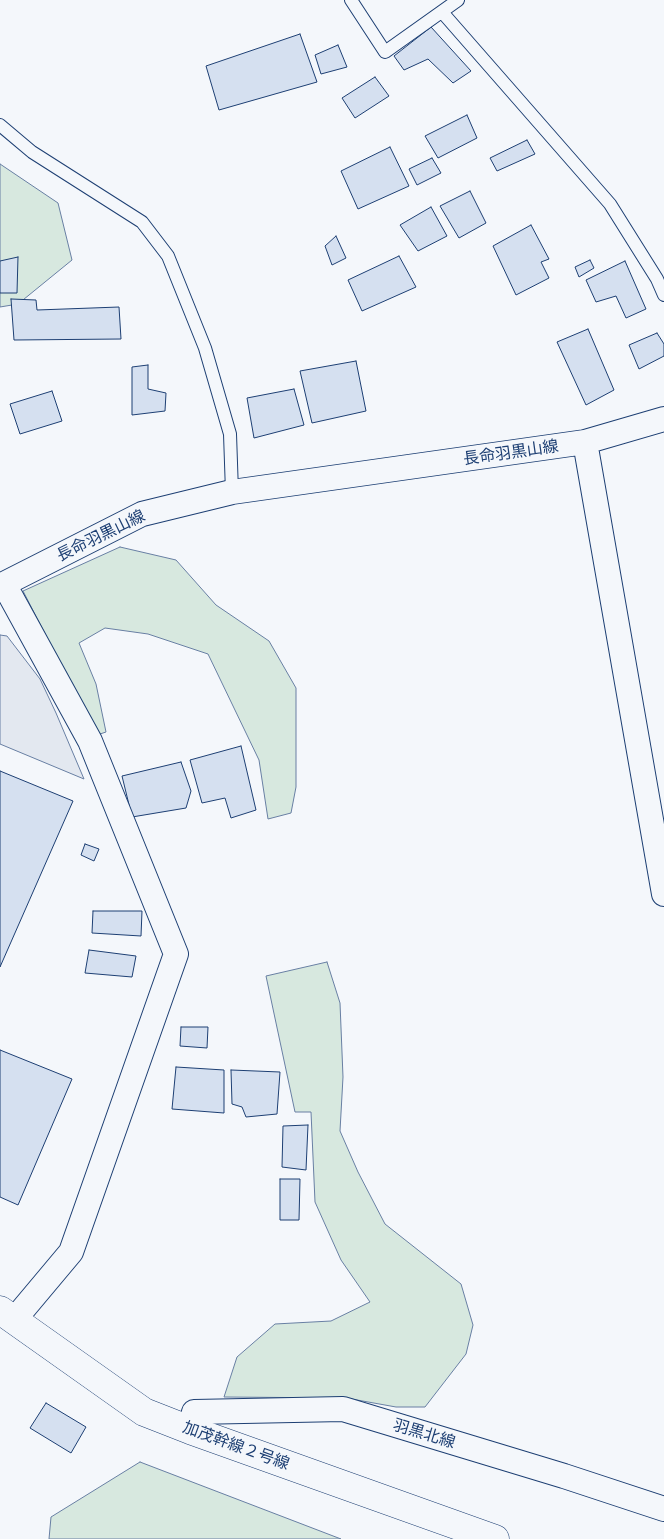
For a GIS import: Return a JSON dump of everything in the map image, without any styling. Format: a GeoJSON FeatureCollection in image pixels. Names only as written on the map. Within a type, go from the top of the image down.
{"type":"FeatureCollection","features":[{"type":"Feature","properties":{"kind":"street","name":"長命羽黒山線"},"geometry":{"type":"LineString","coordinates":[[2,585],[142,514],[232,492],[585,442],[664,419]]}},
{"type":"Feature","properties":{"kind":"street"},"geometry":{"type":"LineString","coordinates":[[585,442],[664,894]]}},
{"type":"Feature","properties":{"kind":"street"},"geometry":{"type":"LineString","coordinates":[[2,585],[90,742],[176,954],[71,1252],[7,1315]]}},
{"type":"Feature","properties":{"kind":"street","name":"加茂幹線２号線"},"geometry":{"type":"LineString","coordinates":[[7,1315],[144,1412],[495,1539]]}},
{"type":"Feature","properties":{"kind":"street","name":"羽黒北線"},"geometry":{"type":"LineString","coordinates":[[190,1430],[194,1412],[343,1409],[564,1476],[664,1509]]}},
{"type":"Feature","properties":{"kind":"lane"},"geometry":{"type":"LineString","coordinates":[[351,0],[385,52],[458,0]]}},
{"type":"Feature","properties":{"kind":"lane"},"geometry":{"type":"LineString","coordinates":[[442,12],[610,204],[664,295]]}},
{"type":"Feature","properties":{"kind":"lane"},"geometry":{"type":"LineString","coordinates":[[0,125],[32,152],[142,222],[168,256],[205,348],[230,434],[232,492]]}},
{"type":"Feature","properties":{"kind":"shaded area"},"geometry":{"type":"Polygon","coordinates":[[[0,164],[58,203],[72,260],[18,304],[0,307],[0,164]]]}},
{"type":"Feature","properties":{"kind":"shaded area"},"geometry":{"type":"Polygon","coordinates":[[[120,547],[176,560],[216,605],[269,641],[296,688],[296,787],[291,813],[268,819],[259,760],[208,654],[148,634],[105,628],[79,643],[96,684],[106,732],[97,735],[23,591],[120,547]]]}},
{"type":"Feature","properties":{"kind":"shaded area"},"geometry":{"type":"Polygon","coordinates":[[[0,635],[7,636],[40,679],[84,779],[0,744],[0,635]]]}},
{"type":"Feature","properties":{"kind":"shaded area"},"geometry":{"type":"Polygon","coordinates":[[[327,962],[340,1003],[343,1077],[340,1131],[358,1172],[385,1224],[461,1284],[473,1325],[466,1354],[425,1407],[396,1407],[346,1398],[224,1397],[237,1357],[275,1324],[331,1321],[370,1302],[341,1260],[315,1202],[311,1112],[295,1112],[266,976],[327,962]]]}},
{"type":"Feature","properties":{"kind":"shaded area"},"geometry":{"type":"Polygon","coordinates":[[[140,1462],[341,1539],[49,1539],[51,1517],[140,1462]]]}},
{"type":"Feature","properties":{"kind":"building"},"geometry":{"type":"Polygon","coordinates":[[[431,27],[471,71],[453,83],[428,59],[404,70],[394,56],[431,27]]]}},
{"type":"Feature","properties":{"kind":"building"},"geometry":{"type":"Polygon","coordinates":[[[300,34],[317,82],[219,110],[206,66],[300,34]]]}},
{"type":"Feature","properties":{"kind":"building"},"geometry":{"type":"Polygon","coordinates":[[[338,45],[347,67],[321,74],[315,55],[338,45]]]}},
{"type":"Feature","properties":{"kind":"building"},"geometry":{"type":"Polygon","coordinates":[[[375,77],[389,96],[355,118],[342,98],[375,77]]]}},
{"type":"Feature","properties":{"kind":"building"},"geometry":{"type":"Polygon","coordinates":[[[467,115],[477,138],[438,158],[425,136],[467,115]]]}},
{"type":"Feature","properties":{"kind":"building"},"geometry":{"type":"Polygon","coordinates":[[[527,140],[535,154],[497,171],[490,158],[527,140]]]}},
{"type":"Feature","properties":{"kind":"building"},"geometry":{"type":"Polygon","coordinates":[[[390,147],[409,186],[358,209],[341,171],[390,147]]]}},
{"type":"Feature","properties":{"kind":"building"},"geometry":{"type":"Polygon","coordinates":[[[432,158],[441,173],[417,185],[409,169],[432,158]]]}},
{"type":"Feature","properties":{"kind":"building"},"geometry":{"type":"Polygon","coordinates":[[[470,191],[486,223],[459,238],[440,206],[470,191]]]}},
{"type":"Feature","properties":{"kind":"building"},"geometry":{"type":"Polygon","coordinates":[[[431,207],[447,236],[418,251],[400,225],[431,207]]]}},
{"type":"Feature","properties":{"kind":"building"},"geometry":{"type":"Polygon","coordinates":[[[531,225],[549,259],[541,262],[549,278],[516,295],[493,246],[531,225]]]}},
{"type":"Feature","properties":{"kind":"building"},"geometry":{"type":"Polygon","coordinates":[[[336,236],[346,258],[332,265],[325,246],[336,236]]]}},
{"type":"Feature","properties":{"kind":"building"},"geometry":{"type":"Polygon","coordinates":[[[399,256],[416,287],[362,311],[348,280],[399,256]]]}},
{"type":"Feature","properties":{"kind":"building"},"geometry":{"type":"Polygon","coordinates":[[[18,257],[17,293],[0,293],[0,261],[18,257]]]}},
{"type":"Feature","properties":{"kind":"building"},"geometry":{"type":"Polygon","coordinates":[[[590,260],[594,268],[579,277],[575,267],[590,260]]]}},
{"type":"Feature","properties":{"kind":"building"},"geometry":{"type":"Polygon","coordinates":[[[625,261],[646,309],[626,318],[616,296],[596,302],[586,280],[625,261]]]}},
{"type":"Feature","properties":{"kind":"building"},"geometry":{"type":"Polygon","coordinates":[[[11,299],[36,300],[37,310],[119,307],[121,339],[14,340],[11,299]]]}},
{"type":"Feature","properties":{"kind":"building"},"geometry":{"type":"Polygon","coordinates":[[[588,329],[614,390],[586,405],[557,342],[588,329]]]}},
{"type":"Feature","properties":{"kind":"building"},"geometry":{"type":"Polygon","coordinates":[[[657,333],[664,344],[664,356],[639,369],[629,345],[657,333]]]}},
{"type":"Feature","properties":{"kind":"building"},"geometry":{"type":"Polygon","coordinates":[[[356,361],[366,411],[312,423],[300,371],[356,361]]]}},
{"type":"Feature","properties":{"kind":"building"},"geometry":{"type":"Polygon","coordinates":[[[148,365],[148,389],[166,393],[165,411],[132,415],[132,367],[148,365]]]}},
{"type":"Feature","properties":{"kind":"building"},"geometry":{"type":"Polygon","coordinates":[[[294,389],[304,425],[254,438],[247,398],[294,389]]]}},
{"type":"Feature","properties":{"kind":"building"},"geometry":{"type":"Polygon","coordinates":[[[52,391],[62,421],[20,434],[10,404],[52,391]]]}},
{"type":"Feature","properties":{"kind":"building"},"geometry":{"type":"Polygon","coordinates":[[[241,746],[256,810],[231,818],[225,798],[202,803],[190,760],[241,746]]]}},
{"type":"Feature","properties":{"kind":"building"},"geometry":{"type":"Polygon","coordinates":[[[181,762],[191,791],[186,808],[132,817],[122,776],[181,762]]]}},
{"type":"Feature","properties":{"kind":"building"},"geometry":{"type":"Polygon","coordinates":[[[0,771],[73,801],[0,967],[0,771]]]}},
{"type":"Feature","properties":{"kind":"building"},"geometry":{"type":"Polygon","coordinates":[[[85,844],[99,849],[94,861],[81,855],[85,844]]]}},
{"type":"Feature","properties":{"kind":"building"},"geometry":{"type":"Polygon","coordinates":[[[93,911],[142,911],[141,936],[92,933],[93,911]]]}},
{"type":"Feature","properties":{"kind":"building"},"geometry":{"type":"Polygon","coordinates":[[[89,950],[136,956],[132,977],[85,973],[89,950]]]}},
{"type":"Feature","properties":{"kind":"building"},"geometry":{"type":"Polygon","coordinates":[[[181,1027],[208,1027],[207,1048],[180,1046],[181,1027]]]}},
{"type":"Feature","properties":{"kind":"building"},"geometry":{"type":"Polygon","coordinates":[[[0,1050],[72,1079],[18,1205],[0,1197],[0,1050]]]}},
{"type":"Feature","properties":{"kind":"building"},"geometry":{"type":"Polygon","coordinates":[[[176,1067],[224,1070],[224,1113],[172,1109],[176,1067]]]}},
{"type":"Feature","properties":{"kind":"building"},"geometry":{"type":"Polygon","coordinates":[[[231,1070],[280,1072],[277,1114],[246,1117],[242,1107],[232,1104],[231,1070]]]}},
{"type":"Feature","properties":{"kind":"building"},"geometry":{"type":"Polygon","coordinates":[[[308,1125],[306,1170],[282,1167],[283,1126],[308,1125]]]}},
{"type":"Feature","properties":{"kind":"building"},"geometry":{"type":"Polygon","coordinates":[[[280,1179],[300,1179],[299,1220],[280,1220],[280,1179]]]}},
{"type":"Feature","properties":{"kind":"building"},"geometry":{"type":"Polygon","coordinates":[[[46,1403],[86,1427],[71,1453],[30,1428],[46,1403]]]}}]}
